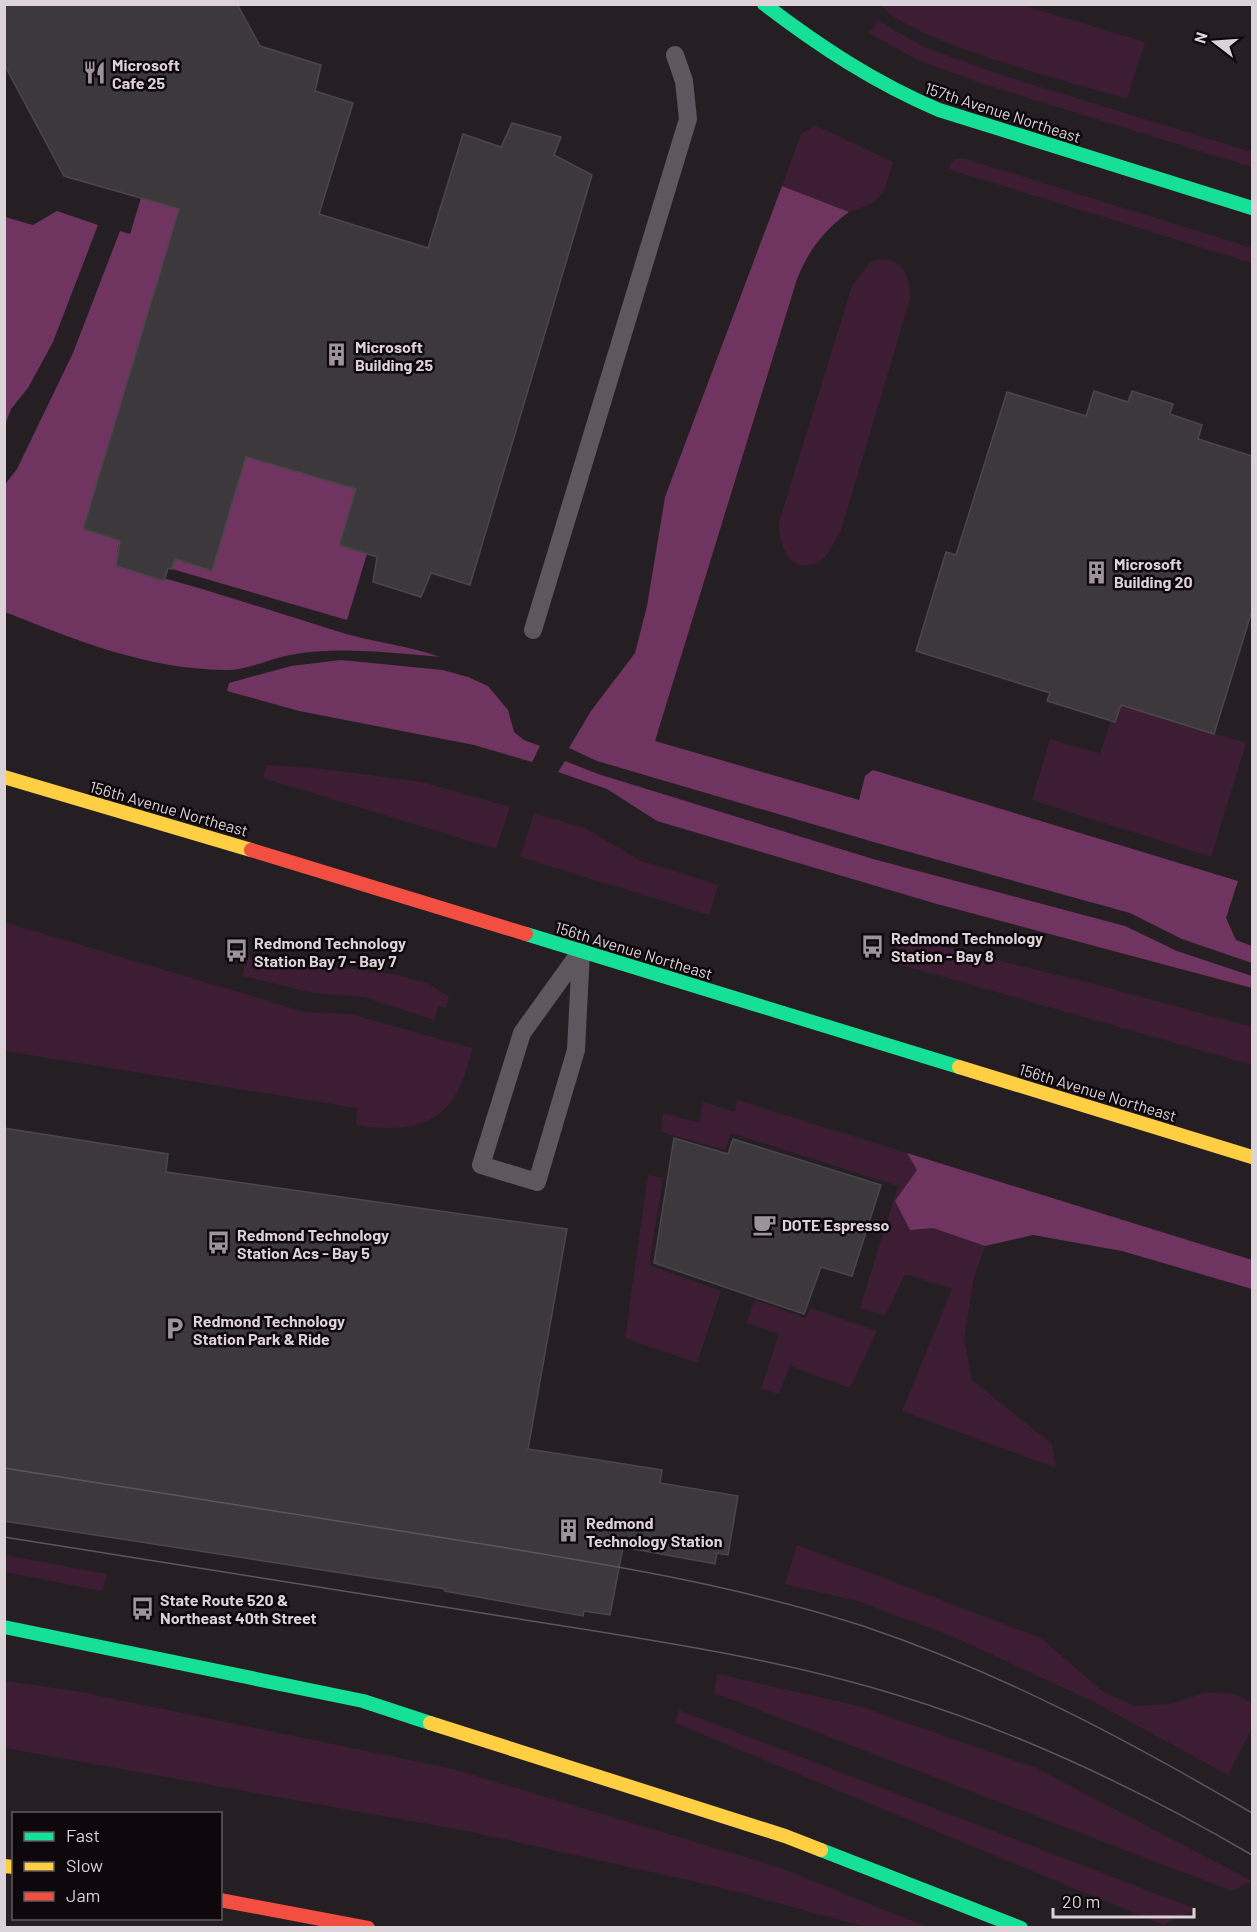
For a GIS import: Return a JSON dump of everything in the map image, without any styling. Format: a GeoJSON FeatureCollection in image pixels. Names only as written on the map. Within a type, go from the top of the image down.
{"type":"FeatureCollection","features":[{"type":"Feature","properties":{"kind":"main road","name":"157th Avenue Northeast"},"geometry":{"type":"LineString","coordinates":[[764,4],[832,55],[895,93],[939,110],[1252,208]]}},
{"type":"Feature","properties":{"kind":"main road","name":"156th Avenue Northeast"},"geometry":{"type":"LineString","coordinates":[[4,777],[1252,1156]]}},
{"type":"Feature","properties":{"kind":"main road"},"geometry":{"type":"LineString","coordinates":[[4,1627],[363,1701],[785,1836],[1021,1928]]}},
{"type":"Feature","properties":{"kind":"main road"},"geometry":{"type":"LineString","coordinates":[[222,1900],[368,1928]]}},
{"type":"Feature","properties":{"kind":"lane"},"geometry":{"type":"LineString","coordinates":[[533,630],[688,119],[684,81],[675,55]]}},
{"type":"Feature","properties":{"kind":"lane"},"geometry":{"type":"LineString","coordinates":[[580,951],[576,1050],[537,1182],[481,1165],[522,1033],[580,951]]}},
{"type":"Feature","properties":{"kind":"shaded area"},"geometry":{"type":"Polygon","coordinates":[[[881,5],[1022,5],[1145,42],[1127,99],[957,47],[897,19],[881,5]]]}},
{"type":"Feature","properties":{"kind":"shaded area"},"geometry":{"type":"Polygon","coordinates":[[[878,21],[926,48],[1008,77],[1252,152],[1252,167],[986,85],[918,60],[869,33],[878,21]]]}},
{"type":"Feature","properties":{"kind":"shaded area"},"geometry":{"type":"Polygon","coordinates":[[[815,125],[893,162],[884,189],[876,200],[849,212],[782,186],[801,134],[815,125]]]}},
{"type":"Feature","properties":{"kind":"shaded area"},"geometry":{"type":"Polygon","coordinates":[[[963,158],[1252,248],[1252,263],[948,169],[954,159],[963,158]]]}},
{"type":"Feature","properties":{"kind":"shaded area"},"geometry":{"type":"Polygon","coordinates":[[[782,186],[849,212],[818,242],[797,279],[655,741],[859,800],[865,776],[873,770],[1238,881],[1226,918],[1236,940],[1252,946],[1252,963],[1182,939],[1130,913],[877,843],[597,761],[569,748],[591,711],[635,653],[647,606],[665,497],[782,186]]]}},
{"type":"Feature","properties":{"kind":"shaded area"},"geometry":{"type":"Polygon","coordinates":[[[141,198],[179,209],[83,529],[109,537],[122,534],[116,566],[203,589],[346,634],[440,657],[365,651],[328,651],[290,655],[232,670],[195,668],[139,659],[58,633],[5,612],[4,486],[17,469],[73,353],[120,231],[130,234],[141,198]]]}},
{"type":"Feature","properties":{"kind":"shaded area"},"geometry":{"type":"Polygon","coordinates":[[[57,211],[98,225],[53,342],[28,388],[11,409],[5,425],[5,217],[33,225],[57,211]]]}},
{"type":"Feature","properties":{"kind":"shaded area"},"geometry":{"type":"Polygon","coordinates":[[[878,259],[894,262],[904,270],[909,283],[910,299],[841,530],[823,559],[809,565],[800,565],[793,562],[784,548],[779,522],[852,286],[869,264],[878,259]]]}},
{"type":"Feature","properties":{"kind":"shaded area"},"geometry":{"type":"Polygon","coordinates":[[[246,457],[356,489],[339,545],[367,554],[347,620],[172,569],[176,555],[183,562],[212,570],[246,457]]]}},
{"type":"Feature","properties":{"kind":"shaded area"},"geometry":{"type":"Polygon","coordinates":[[[341,660],[443,670],[468,677],[488,686],[508,710],[514,732],[524,740],[540,746],[532,762],[474,745],[299,711],[227,691],[229,683],[291,666],[341,660]]]}},
{"type":"Feature","properties":{"kind":"shaded area"},"geometry":{"type":"Polygon","coordinates":[[[1121,705],[1246,743],[1211,857],[1032,800],[1050,739],[1100,754],[1111,721],[1115,722],[1121,705]]]}},
{"type":"Feature","properties":{"kind":"shaded area"},"geometry":{"type":"Polygon","coordinates":[[[565,761],[598,774],[873,859],[1125,926],[1177,951],[1252,976],[1252,988],[937,904],[657,821],[607,789],[558,772],[565,761]]]}},
{"type":"Feature","properties":{"kind":"shaded area"},"geometry":{"type":"Polygon","coordinates":[[[267,765],[315,768],[422,782],[510,807],[496,849],[263,778],[267,765]]]}},
{"type":"Feature","properties":{"kind":"shaded area"},"geometry":{"type":"Polygon","coordinates":[[[534,813],[585,828],[639,860],[718,885],[709,915],[520,857],[534,813]]]}},
{"type":"Feature","properties":{"kind":"shaded area"},"geometry":{"type":"Polygon","coordinates":[[[4,922],[305,1012],[350,1014],[472,1048],[466,1072],[458,1092],[434,1117],[419,1124],[401,1128],[380,1128],[356,1125],[357,1108],[5,1051],[4,922]]]}},
{"type":"Feature","properties":{"kind":"shaded area"},"geometry":{"type":"Polygon","coordinates":[[[900,936],[1090,983],[1252,1027],[1252,1065],[891,962],[900,936]]]}},
{"type":"Feature","properties":{"kind":"shaded area"},"geometry":{"type":"Polygon","coordinates":[[[247,957],[394,974],[429,984],[449,997],[446,1008],[438,1006],[434,1020],[363,997],[313,993],[242,976],[247,957]]]}},
{"type":"Feature","properties":{"kind":"shaded area"},"geometry":{"type":"Polygon","coordinates":[[[737,1100],[907,1153],[918,1170],[933,1228],[985,1246],[974,1278],[964,1339],[972,1380],[1052,1444],[1056,1468],[902,1411],[952,1289],[905,1274],[885,1316],[860,1308],[898,1186],[731,1133],[725,1150],[661,1132],[663,1113],[699,1123],[703,1102],[735,1112],[737,1100]]]}},
{"type":"Feature","properties":{"kind":"shaded area"},"geometry":{"type":"Polygon","coordinates":[[[907,1153],[1252,1260],[1252,1289],[1122,1251],[1033,1235],[985,1246],[933,1228],[910,1230],[895,1201],[917,1170],[907,1153]]]}},
{"type":"Feature","properties":{"kind":"shaded area"},"geometry":{"type":"Polygon","coordinates":[[[648,1175],[663,1178],[649,1265],[721,1291],[697,1363],[625,1338],[648,1175]]]}},
{"type":"Feature","properties":{"kind":"shaded area"},"geometry":{"type":"Polygon","coordinates":[[[755,1300],[806,1318],[810,1308],[877,1331],[850,1388],[790,1366],[779,1394],[761,1389],[779,1334],[746,1323],[755,1300]]]}},
{"type":"Feature","properties":{"kind":"shaded area"},"geometry":{"type":"Polygon","coordinates":[[[797,1545],[1041,1638],[1102,1691],[1134,1706],[1171,1704],[1207,1692],[1235,1694],[1252,1703],[1252,1728],[1228,1775],[1096,1703],[954,1637],[857,1601],[785,1584],[797,1545]]]}},
{"type":"Feature","properties":{"kind":"shaded area"},"geometry":{"type":"Polygon","coordinates":[[[5,1555],[107,1574],[102,1591],[5,1572],[5,1555]]]}},
{"type":"Feature","properties":{"kind":"shaded area"},"geometry":{"type":"Polygon","coordinates":[[[717,1674],[859,1706],[1036,1768],[1252,1881],[1232,1891],[714,1693],[717,1674]]]}},
{"type":"Feature","properties":{"kind":"shaded area"},"geometry":{"type":"Polygon","coordinates":[[[5,1681],[76,1691],[453,1769],[778,1867],[927,1927],[866,1927],[719,1887],[467,1831],[5,1748],[5,1681]]]}},
{"type":"Feature","properties":{"kind":"shaded area"},"geometry":{"type":"Polygon","coordinates":[[[679,1710],[1196,1909],[1163,1925],[675,1723],[679,1710]]]}},
{"type":"Feature","properties":{"kind":"building","name":"Microsoft Building 25"},"geometry":{"type":"Polygon","coordinates":[[[4,4],[237,4],[260,46],[321,65],[315,91],[353,103],[319,214],[428,248],[463,134],[501,147],[512,123],[561,137],[554,155],[592,175],[470,585],[431,573],[421,597],[373,582],[377,557],[339,545],[356,489],[246,457],[212,571],[175,559],[172,569],[168,568],[164,581],[116,566],[120,541],[83,529],[179,209],[64,176],[4,64],[4,4]]]}},
{"type":"Feature","properties":{"kind":"building","name":"Microsoft Building 20"},"geometry":{"type":"Polygon","coordinates":[[[1094,391],[1128,402],[1132,391],[1173,404],[1170,414],[1202,425],[1198,439],[1252,456],[1252,611],[1214,734],[1121,705],[1115,722],[1047,701],[1050,693],[916,651],[946,552],[956,555],[1007,392],[1086,416],[1094,391]]]}},
{"type":"Feature","properties":{"kind":"building","name":"Redmond Technology Station Park & Ride"},"geometry":{"type":"Polygon","coordinates":[[[4,1128],[168,1154],[166,1172],[567,1229],[528,1449],[662,1470],[660,1483],[738,1496],[728,1555],[717,1553],[715,1564],[623,1547],[610,1615],[584,1611],[583,1616],[445,1591],[445,1589],[4,1521],[4,1128]]]}},
{"type":"Feature","properties":{"kind":"building","name":"DOTE Espresso"},"geometry":{"type":"Polygon","coordinates":[[[674,1138],[728,1154],[733,1139],[881,1185],[852,1276],[821,1267],[804,1314],[654,1263],[674,1138]]]}},
{"type":"Feature","properties":{"kind":"tram line"},"geometry":{"type":"LineString","coordinates":[[4,1468],[603,1564],[708,1585],[812,1611],[914,1644],[1014,1686],[1158,1759],[1252,1813]]}},
{"type":"Feature","properties":{"kind":"tram line"},"geometry":{"type":"LineString","coordinates":[[4,1537],[654,1641],[801,1669],[849,1681],[944,1710],[1079,1764],[1123,1785],[1252,1855]]}},
{"type":"Feature","properties":{"kind":"traffic: fast"},"geometry":{"type":"LineString","coordinates":[[764,4],[848,63],[892,88],[939,110],[1252,208]]}},
{"type":"Feature","properties":{"kind":"traffic: fast"},"geometry":{"type":"LineString","coordinates":[[526,934],[959,1067]]}},
{"type":"Feature","properties":{"kind":"traffic: fast"},"geometry":{"type":"LineString","coordinates":[[4,1627],[363,1701],[430,1723]]}},
{"type":"Feature","properties":{"kind":"traffic: fast"},"geometry":{"type":"LineString","coordinates":[[821,1850],[1021,1928]]}},
{"type":"Feature","properties":{"kind":"traffic: slow"},"geometry":{"type":"LineString","coordinates":[[4,777],[251,850]]}},
{"type":"Feature","properties":{"kind":"traffic: slow"},"geometry":{"type":"LineString","coordinates":[[959,1067],[1252,1157]]}},
{"type":"Feature","properties":{"kind":"traffic: slow"},"geometry":{"type":"LineString","coordinates":[[430,1723],[785,1836],[821,1850]]}},
{"type":"Feature","properties":{"kind":"traffic: slow"},"geometry":{"type":"LineString","coordinates":[[4,1866],[12,1867]]}},
{"type":"Feature","properties":{"kind":"traffic: jam"},"geometry":{"type":"LineString","coordinates":[[251,850],[526,934]]}},
{"type":"Feature","properties":{"kind":"traffic: jam"},"geometry":{"type":"LineString","coordinates":[[222,1900],[368,1928]]}},
{"type":"Feature","properties":{"kind":"place","name":"Microsoft Cafe 25"},"geometry":{"type":"Point","coordinates":[94,73]}},
{"type":"Feature","properties":{"kind":"place","name":"Microsoft Building 25"},"geometry":{"type":"Point","coordinates":[337,355]}},
{"type":"Feature","properties":{"kind":"place","name":"Microsoft Building 20"},"geometry":{"type":"Point","coordinates":[1096,572]}},
{"type":"Feature","properties":{"kind":"place","name":"Redmond Technology Station - Bay 8"},"geometry":{"type":"Point","coordinates":[873,946]}},
{"type":"Feature","properties":{"kind":"place","name":"Redmond Technology Station Bay 7 - Bay 7"},"geometry":{"type":"Point","coordinates":[236,951]}},
{"type":"Feature","properties":{"kind":"place","name":"DOTE Espresso"},"geometry":{"type":"Point","coordinates":[764,1224]}},
{"type":"Feature","properties":{"kind":"place","name":"Redmond Technology Station Acs - Bay 5"},"geometry":{"type":"Point","coordinates":[219,1243]}},
{"type":"Feature","properties":{"kind":"place","name":"Redmond Technology Station Park & Ride"},"geometry":{"type":"Point","coordinates":[175,1329]}},
{"type":"Feature","properties":{"kind":"place","name":"Redmond Technology Station"},"geometry":{"type":"Point","coordinates":[568,1531]}},
{"type":"Feature","properties":{"kind":"place","name":"State Route 520 & Northeast 40th Street"},"geometry":{"type":"Point","coordinates":[142,1608]}}]}
